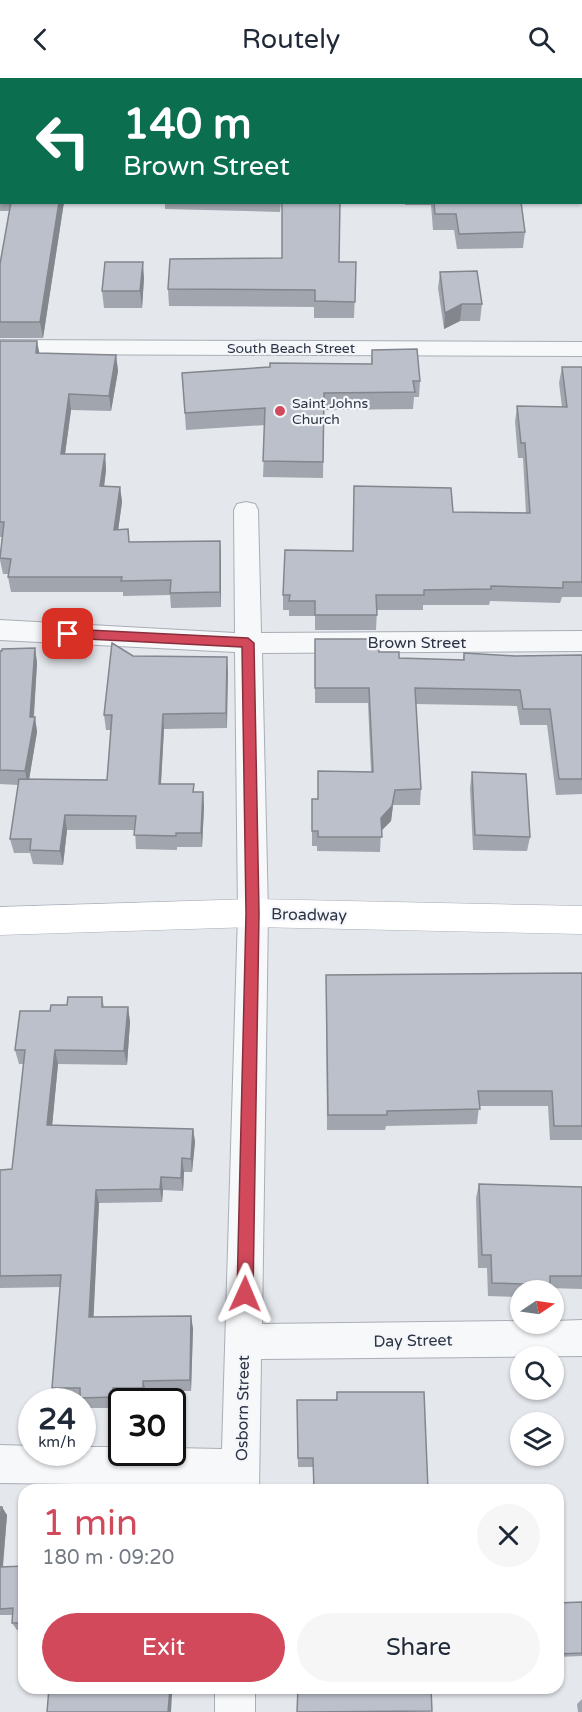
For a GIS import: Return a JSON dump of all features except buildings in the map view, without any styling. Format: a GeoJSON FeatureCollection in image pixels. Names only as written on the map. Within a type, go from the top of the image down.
{"type":"FeatureCollection","features":[{"type":"Feature","properties":{"kind":"main road","name":"Broadway"},"geometry":{"type":"LineString","coordinates":[[0,921],[253,913],[582,920]]}},
{"type":"Feature","properties":{"kind":"street","name":"South Beach Street"},"geometry":{"type":"LineString","coordinates":[[0,347],[582,349]]}},
{"type":"Feature","properties":{"kind":"street","name":"Osborn Street"},"geometry":{"type":"LineString","coordinates":[[241,1479],[253,913],[246,510]]}},
{"type":"Feature","properties":{"kind":"street","name":"Brown Street"},"geometry":{"type":"LineString","coordinates":[[0,630],[248,643],[582,641]]}},
{"type":"Feature","properties":{"kind":"street","name":"Day Street"},"geometry":{"type":"LineString","coordinates":[[244,1342],[582,1338]]}},
{"type":"Feature","properties":{"kind":"street"},"geometry":{"type":"LineString","coordinates":[[0,1464],[241,1479]]}},
{"type":"Feature","properties":{"kind":"street"},"geometry":{"type":"LineString","coordinates":[[235,1694],[235,1712]]}},
{"type":"Feature","properties":{"kind":"place","name":"Saint Johns Church"},"geometry":{"type":"Point","coordinates":[280,411]}},
{"type":"Feature","properties":{"kind":"route"},"geometry":{"type":"LineString","coordinates":[[68,634],[248,643],[253,913],[245,1294]]}}]}
